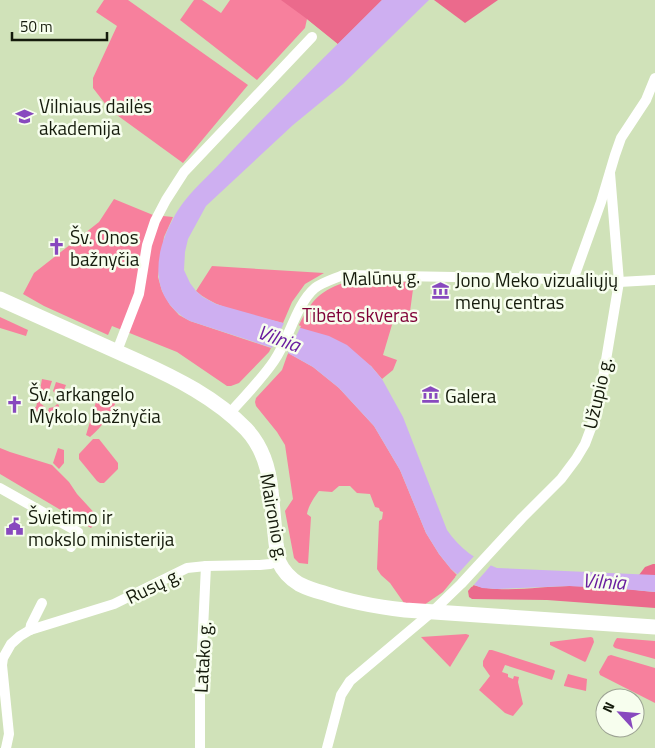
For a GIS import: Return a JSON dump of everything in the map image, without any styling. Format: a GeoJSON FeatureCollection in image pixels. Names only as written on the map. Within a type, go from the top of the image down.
{"type":"FeatureCollection","features":[{"type":"Feature","properties":{"kind":"main road","name":"Maironio g."},"geometry":{"type":"LineString","coordinates":[[0,299],[117,350],[185,384],[211,400],[247,430],[264,457],[271,488],[279,561],[288,576],[312,590],[386,608],[655,627]]}},
{"type":"Feature","properties":{"kind":"street"},"geometry":{"type":"LineString","coordinates":[[117,350],[139,294],[147,245],[155,221],[166,200],[184,172],[312,37]]}},
{"type":"Feature","properties":{"kind":"street","name":"Užupio g."},"geometry":{"type":"LineString","coordinates":[[573,280],[621,138],[646,100],[655,78]]}},
{"type":"Feature","properties":{"kind":"street","name":"Užupio g."},"geometry":{"type":"LineString","coordinates":[[432,612],[561,479],[585,444],[600,396],[618,282],[610,173]]}},
{"type":"Feature","properties":{"kind":"street","name":"Malūnų g."},"geometry":{"type":"LineString","coordinates":[[229,414],[278,355],[301,306],[309,295],[326,282],[343,275],[573,280]]}},
{"type":"Feature","properties":{"kind":"street"},"geometry":{"type":"LineString","coordinates":[[573,280],[618,282],[655,280]]}},
{"type":"Feature","properties":{"kind":"street"},"geometry":{"type":"LineString","coordinates":[[0,488],[78,532],[70,547]]}},
{"type":"Feature","properties":{"kind":"street","name":"Rusų g."},"geometry":{"type":"LineString","coordinates":[[30,630],[114,604],[187,568],[260,565],[279,561]]}},
{"type":"Feature","properties":{"kind":"street","name":"Latako g."},"geometry":{"type":"LineString","coordinates":[[200,748],[200,693],[206,566]]}},
{"type":"Feature","properties":{"kind":"street"},"geometry":{"type":"LineString","coordinates":[[6,748],[9,734],[2,666],[3,658],[11,644],[30,630],[42,603]]}},
{"type":"Feature","properties":{"kind":"street"},"geometry":{"type":"LineString","coordinates":[[327,748],[341,695],[350,681],[432,612]]}},
{"type":"Feature","properties":{"kind":"green space"},"geometry":{"type":"Polygon","coordinates":[[[104,0],[128,0],[248,85],[183,163],[110,110],[93,88],[93,78],[117,26],[96,12],[104,0]]]}},
{"type":"Feature","properties":{"kind":"green space"},"geometry":{"type":"Polygon","coordinates":[[[194,0],[202,0],[221,13],[230,0],[382,0],[338,44],[307,19],[305,28],[257,80],[180,20],[194,0]]]}},
{"type":"Feature","properties":{"kind":"green space"},"geometry":{"type":"Polygon","coordinates":[[[114,199],[153,215],[173,217],[164,237],[158,277],[162,291],[170,305],[179,315],[190,321],[271,348],[239,383],[227,386],[177,352],[112,326],[108,335],[44,306],[23,294],[34,273],[99,222],[114,199]]]}},
{"type":"Feature","properties":{"kind":"green space"},"geometry":{"type":"Polygon","coordinates":[[[212,266],[324,273],[305,284],[292,302],[283,323],[225,307],[205,298],[196,291],[212,266]]]}},
{"type":"Feature","properties":{"kind":"green space","name":"Tibeto skveras"},"geometry":{"type":"Polygon","coordinates":[[[349,281],[414,282],[409,319],[394,318],[383,355],[397,360],[393,370],[382,379],[371,366],[298,327],[307,310],[318,297],[331,288],[349,281]]]}},
{"type":"Feature","properties":{"kind":"green space"},"geometry":{"type":"Polygon","coordinates":[[[0,317],[28,330],[26,336],[0,328],[0,317]]]}},
{"type":"Feature","properties":{"kind":"green space"},"geometry":{"type":"Polygon","coordinates":[[[288,353],[313,367],[339,388],[374,426],[400,470],[426,533],[439,554],[457,575],[443,592],[424,605],[404,603],[377,569],[379,521],[382,519],[383,512],[375,507],[370,494],[357,493],[350,486],[339,486],[332,492],[319,491],[317,493],[307,514],[311,517],[308,564],[299,563],[294,558],[285,511],[293,499],[285,445],[255,402],[256,398],[282,370],[288,353]]]}},
{"type":"Feature","properties":{"kind":"green space"},"geometry":{"type":"Polygon","coordinates":[[[42,379],[52,381],[49,390],[39,395],[42,379]]]}},
{"type":"Feature","properties":{"kind":"green space"},"geometry":{"type":"Polygon","coordinates":[[[56,382],[66,385],[60,400],[58,400],[57,395],[53,391],[56,382]]]}},
{"type":"Feature","properties":{"kind":"green space"},"geometry":{"type":"Polygon","coordinates":[[[99,392],[118,398],[106,419],[90,437],[86,435],[99,392]]]}},
{"type":"Feature","properties":{"kind":"green space"},"geometry":{"type":"Polygon","coordinates":[[[38,399],[40,399],[40,403],[45,407],[42,416],[32,413],[38,399]]]}},
{"type":"Feature","properties":{"kind":"green space"},"geometry":{"type":"Polygon","coordinates":[[[57,404],[59,405],[56,419],[53,421],[53,419],[46,417],[49,408],[57,404]]]}},
{"type":"Feature","properties":{"kind":"green space"},"geometry":{"type":"Polygon","coordinates":[[[93,439],[99,439],[118,463],[118,469],[104,483],[97,481],[79,459],[79,454],[93,439]]]}},
{"type":"Feature","properties":{"kind":"green space"},"geometry":{"type":"Polygon","coordinates":[[[0,448],[52,465],[99,518],[91,528],[0,474],[0,448]]]}},
{"type":"Feature","properties":{"kind":"green space"},"geometry":{"type":"Polygon","coordinates":[[[58,448],[64,450],[64,463],[59,469],[53,463],[58,448]]]}},
{"type":"Feature","properties":{"kind":"green space"},"geometry":{"type":"Polygon","coordinates":[[[466,634],[469,636],[450,667],[421,637],[466,634]]]}},
{"type":"Feature","properties":{"kind":"green space"},"geometry":{"type":"Polygon","coordinates":[[[591,637],[594,642],[585,662],[550,645],[550,642],[591,637]]]}},
{"type":"Feature","properties":{"kind":"green space"},"geometry":{"type":"Polygon","coordinates":[[[617,638],[655,641],[655,659],[615,648],[613,646],[617,638]]]}},
{"type":"Feature","properties":{"kind":"green space"},"geometry":{"type":"Polygon","coordinates":[[[489,650],[555,671],[552,680],[505,665],[502,672],[508,674],[508,677],[513,679],[514,676],[519,677],[518,682],[523,704],[513,716],[505,713],[479,690],[490,676],[483,666],[483,661],[489,650]]]}},
{"type":"Feature","properties":{"kind":"green space"},"geometry":{"type":"Polygon","coordinates":[[[611,655],[655,668],[655,703],[645,698],[645,688],[626,688],[600,675],[599,672],[608,656],[611,655]]]}},
{"type":"Feature","properties":{"kind":"green space"},"geometry":{"type":"Polygon","coordinates":[[[568,674],[587,679],[586,691],[564,686],[568,674]]]}},
{"type":"Feature","properties":{"kind":"shaded area"},"geometry":{"type":"Polygon","coordinates":[[[281,0],[382,0],[338,44],[281,0]]]}},
{"type":"Feature","properties":{"kind":"shaded area"},"geometry":{"type":"Polygon","coordinates":[[[434,0],[498,0],[465,23],[434,0]]]}},
{"type":"Feature","properties":{"kind":"shaded area"},"geometry":{"type":"Polygon","coordinates":[[[655,564],[655,575],[639,575],[645,567],[655,564]]]}},
{"type":"Feature","properties":{"kind":"shaded area"},"geometry":{"type":"Polygon","coordinates":[[[473,585],[495,589],[581,586],[655,592],[655,608],[547,600],[472,599],[469,597],[468,591],[473,585]]]}},
{"type":"Feature","properties":{"kind":"water","name":"Vilnia"},"geometry":{"type":"Polygon","coordinates":[[[382,0],[429,0],[343,84],[293,125],[206,206],[188,239],[184,270],[196,291],[216,304],[329,336],[347,345],[371,366],[382,379],[403,417],[447,530],[457,543],[469,553],[497,568],[655,575],[655,592],[569,586],[496,589],[482,588],[467,582],[451,569],[426,533],[400,470],[374,426],[339,388],[313,367],[288,353],[190,321],[177,312],[167,301],[161,289],[159,261],[161,247],[173,219],[184,202],[265,117],[382,0]]]}},
{"type":"Feature","properties":{"kind":"pier"},"geometry":{"type":"Polygon","coordinates":[[[285,321],[301,326],[287,355],[271,350],[285,321]]]}},
{"type":"Feature","properties":{"kind":"pier"},"geometry":{"type":"Polygon","coordinates":[[[475,555],[492,564],[472,587],[455,577],[475,555]]]}},
{"type":"Feature","properties":{"kind":"place","name":"Vilniaus dailės akademija"},"geometry":{"type":"Point","coordinates":[25,116]}},
{"type":"Feature","properties":{"kind":"place","name":"Šv. Onos bažnyčia"},"geometry":{"type":"Point","coordinates":[56,247]}},
{"type":"Feature","properties":{"kind":"place","name":"Jono Meko vizualiųjų menų centras"},"geometry":{"type":"Point","coordinates":[441,290]}},
{"type":"Feature","properties":{"kind":"place","name":"Galera"},"geometry":{"type":"Point","coordinates":[431,395]}},
{"type":"Feature","properties":{"kind":"place","name":"Šv. arkangelo Mykolo bažnyčia"},"geometry":{"type":"Point","coordinates":[15,404]}},
{"type":"Feature","properties":{"kind":"place","name":"Švietimo ir mokslo ministerija"},"geometry":{"type":"Point","coordinates":[14,527]}}]}
